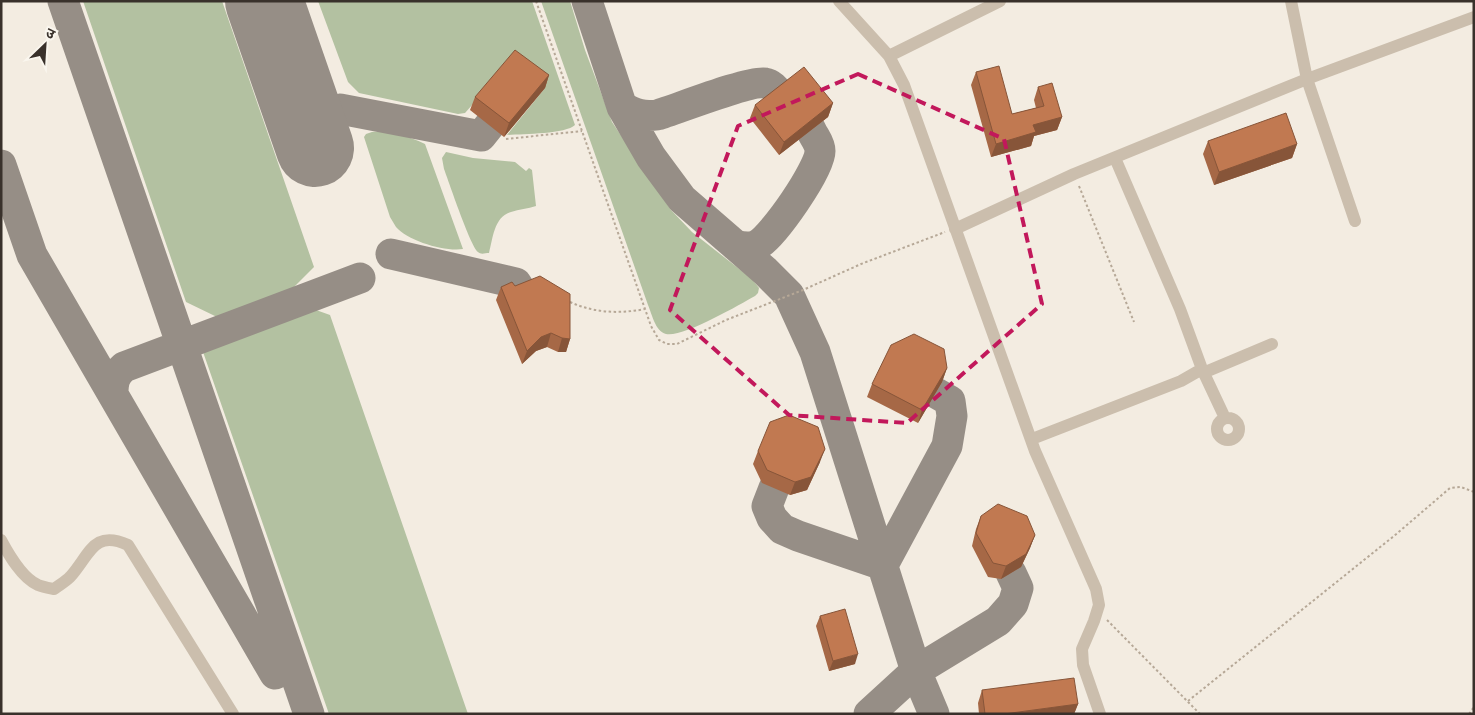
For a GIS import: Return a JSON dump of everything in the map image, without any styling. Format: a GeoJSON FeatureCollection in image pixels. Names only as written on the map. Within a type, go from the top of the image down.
{"type":"FeatureCollection","features":[{"type":"Feature","properties":{"kind":"lane"},"geometry":{"type":"LineString","coordinates":[[839,1],[889,56],[904,85],[1035,451],[1096,589],[1099,605],[1082,649],[1083,665],[1100,714]]}},
{"type":"Feature","properties":{"kind":"lane"},"geometry":{"type":"LineString","coordinates":[[889,56],[1000,1]]}},
{"type":"Feature","properties":{"kind":"lane"},"geometry":{"type":"LineString","coordinates":[[1291,1],[1307,79],[1355,221]]}},
{"type":"Feature","properties":{"kind":"lane"},"geometry":{"type":"LineString","coordinates":[[954,229],[1074,174],[1307,79],[1474,16]]}},
{"type":"Feature","properties":{"kind":"lane"},"geometry":{"type":"LineString","coordinates":[[1115,158],[1180,309],[1202,371],[1225,418]]}},
{"type":"Feature","properties":{"kind":"lane"},"geometry":{"type":"LineString","coordinates":[[1032,439],[1272,344]]}},
{"type":"Feature","properties":{"kind":"lane"},"geometry":{"type":"LineString","coordinates":[[1,540],[4,554],[26,577],[38,585],[54,589],[69,578],[94,546],[103,540],[115,539],[128,545],[233,714]]}},
{"type":"Feature","properties":{"kind":"path"},"geometry":{"type":"LineString","coordinates":[[536,1],[651,326],[659,340],[666,344],[677,344],[726,320],[803,290],[861,264],[954,229]]}},
{"type":"Feature","properties":{"kind":"path"},"geometry":{"type":"LineString","coordinates":[[506,139],[582,131]]}},
{"type":"Feature","properties":{"kind":"path"},"geometry":{"type":"LineString","coordinates":[[1074,174],[1134,322]]}},
{"type":"Feature","properties":{"kind":"path"},"geometry":{"type":"LineString","coordinates":[[565,300],[600,312],[645,309]]}},
{"type":"Feature","properties":{"kind":"path"},"geometry":{"type":"LineString","coordinates":[[1188,701],[1394,536],[1450,488],[1461,487],[1474,492]]}},
{"type":"Feature","properties":{"kind":"path"},"geometry":{"type":"LineString","coordinates":[[1097,613],[1112,622],[1200,714]]}},
{"type":"Feature","properties":{"kind":"path"},"geometry":{"type":"LineString","coordinates":[[1469,714],[1474,708]]}},
{"type":"Feature","properties":{"kind":"highlighted area"},"geometry":{"type":"Polygon","coordinates":[[[858,74],[1004,139],[1042,304],[907,423],[789,415],[670,310],[738,126],[858,74]]]}},
{"type":"Feature","properties":{"kind":"green space"},"geometry":{"type":"Polygon","coordinates":[[[83,1],[222,1],[314,267],[292,289],[217,317],[186,302],[83,1]]]}},
{"type":"Feature","properties":{"kind":"green space"},"geometry":{"type":"Polygon","coordinates":[[[318,1],[532,1],[575,125],[553,132],[507,135],[545,88],[510,62],[465,113],[458,114],[359,93],[348,82],[318,1]]]}},
{"type":"Feature","properties":{"kind":"green space"},"geometry":{"type":"Polygon","coordinates":[[[541,1],[570,1],[585,50],[612,122],[671,210],[692,232],[752,279],[759,288],[755,296],[711,320],[684,331],[666,334],[659,329],[654,322],[541,1]]]}},
{"type":"Feature","properties":{"kind":"green space"},"geometry":{"type":"Polygon","coordinates":[[[372,132],[386,132],[425,144],[463,249],[447,249],[427,244],[409,237],[396,227],[390,217],[364,137],[372,132]]]}},
{"type":"Feature","properties":{"kind":"green space"},"geometry":{"type":"Polygon","coordinates":[[[446,152],[473,158],[515,162],[526,171],[529,168],[532,170],[536,206],[511,212],[501,218],[495,229],[489,253],[482,254],[478,252],[470,238],[444,169],[442,158],[446,152]]]}},
{"type":"Feature","properties":{"kind":"green space"},"geometry":{"type":"Polygon","coordinates":[[[316,310],[330,315],[468,714],[329,714],[202,349],[316,310]]]}},
{"type":"Feature","properties":{"kind":"building"},"geometry":{"type":"Polygon","coordinates":[[[515,50],[549,75],[509,123],[475,97],[515,50]]]}},
{"type":"Feature","properties":{"kind":"building"},"geometry":{"type":"Polygon","coordinates":[[[999,66],[1012,114],[1044,106],[1038,87],[1052,83],[1062,117],[1033,125],[1036,132],[996,144],[976,72],[999,66]]]}},
{"type":"Feature","properties":{"kind":"building"},"geometry":{"type":"Polygon","coordinates":[[[804,67],[833,103],[784,142],[755,105],[804,67]]]}},
{"type":"Feature","properties":{"kind":"building"},"geometry":{"type":"Polygon","coordinates":[[[1286,113],[1297,144],[1219,172],[1208,141],[1286,113]]]}},
{"type":"Feature","properties":{"kind":"building"},"geometry":{"type":"Polygon","coordinates":[[[540,276],[570,294],[570,339],[551,333],[541,337],[527,351],[501,287],[512,282],[515,286],[540,276]]]}},
{"type":"Feature","properties":{"kind":"building"},"geometry":{"type":"Polygon","coordinates":[[[914,334],[944,349],[947,368],[922,410],[872,384],[891,345],[914,334]]]}},
{"type":"Feature","properties":{"kind":"building"},"geometry":{"type":"Polygon","coordinates":[[[789,415],[818,427],[825,449],[811,477],[795,482],[767,470],[758,451],[770,422],[789,415]]]}},
{"type":"Feature","properties":{"kind":"building"},"geometry":{"type":"Polygon","coordinates":[[[998,504],[1027,516],[1035,535],[1026,554],[1006,566],[993,563],[976,533],[981,516],[998,504]]]}},
{"type":"Feature","properties":{"kind":"building"},"geometry":{"type":"Polygon","coordinates":[[[845,609],[858,654],[833,661],[820,616],[845,609]]]}},
{"type":"Feature","properties":{"kind":"building"},"geometry":{"type":"Polygon","coordinates":[[[1074,678],[1078,704],[1004,714],[985,714],[982,690],[1074,678]]]}},
{"type":"Feature","properties":{"kind":"taxiway"},"geometry":{"type":"LineString","coordinates":[[63,1],[309,714]]}},
{"type":"Feature","properties":{"kind":"taxiway"},"geometry":{"type":"LineString","coordinates":[[587,1],[622,107],[651,157],[682,199],[765,271],[789,295],[815,352],[916,671],[934,714]]}},
{"type":"Feature","properties":{"kind":"taxiway"},"geometry":{"type":"LineString","coordinates":[[622,107],[647,116],[657,115],[730,90],[757,83],[770,85],[780,95]]}},
{"type":"Feature","properties":{"kind":"taxiway"},"geometry":{"type":"LineString","coordinates":[[340,109],[481,136],[489,126]]}},
{"type":"Feature","properties":{"kind":"taxiway"},"geometry":{"type":"LineString","coordinates":[[735,245],[743,247],[757,245],[774,229],[804,187],[818,160],[820,151],[811,130]]}},
{"type":"Feature","properties":{"kind":"taxiway"},"geometry":{"type":"LineString","coordinates":[[1,165],[32,255],[275,674]]}},
{"type":"Feature","properties":{"kind":"taxiway"},"geometry":{"type":"LineString","coordinates":[[391,254],[516,283],[523,294]]}},
{"type":"Feature","properties":{"kind":"taxiway"},"geometry":{"type":"LineString","coordinates":[[113,393],[115,378],[124,367],[360,278]]}},
{"type":"Feature","properties":{"kind":"taxiway"},"geometry":{"type":"LineString","coordinates":[[774,488],[767,506],[772,518],[782,529],[883,565],[947,446],[952,416],[950,401],[936,393]]}},
{"type":"Feature","properties":{"kind":"taxiway"},"geometry":{"type":"LineString","coordinates":[[869,714],[916,671],[998,621],[1013,604],[1018,588],[1011,573]]}},
{"type":"Feature","properties":{"kind":"runway"},"geometry":{"type":"LineString","coordinates":[[264,1],[315,148]]}}]}
